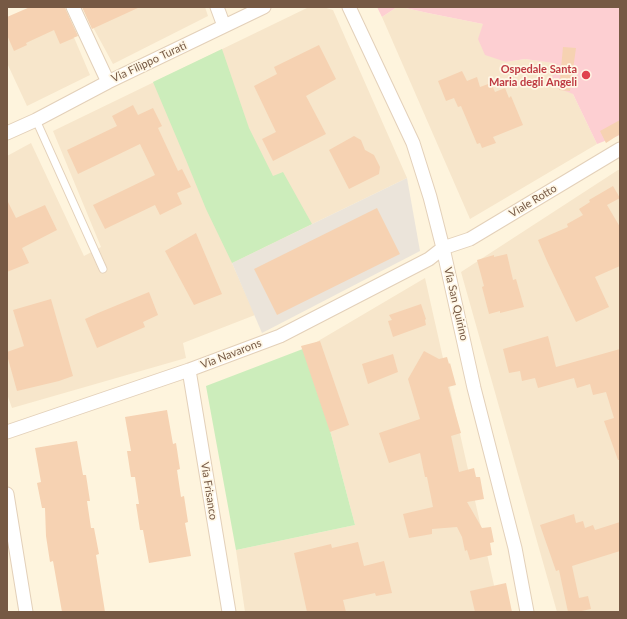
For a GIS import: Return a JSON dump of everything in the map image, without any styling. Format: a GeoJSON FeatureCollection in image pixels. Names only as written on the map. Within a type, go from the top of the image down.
{"type":"FeatureCollection","features":[{"type":"Feature","properties":{"kind":"street"},"geometry":{"type":"LineString","coordinates":[[73,7],[108,82]]}},
{"type":"Feature","properties":{"kind":"street"},"geometry":{"type":"LineString","coordinates":[[217,7],[224,26]]}},
{"type":"Feature","properties":{"kind":"street","name":"Via Filippo Turati"},"geometry":{"type":"LineString","coordinates":[[7,133],[36,120],[108,82],[264,7]]}},
{"type":"Feature","properties":{"kind":"street","name":"Via San Quirino"},"geometry":{"type":"LineString","coordinates":[[349,7],[413,143],[430,197],[443,248],[474,388],[515,548],[527,612]]}},
{"type":"Feature","properties":{"kind":"street","name":"Viale Rotto"},"geometry":{"type":"LineString","coordinates":[[443,248],[470,239],[620,149]]}},
{"type":"Feature","properties":{"kind":"street","name":"Via Navarons"},"geometry":{"type":"LineString","coordinates":[[7,432],[189,370],[280,336],[429,259],[443,248]]}},
{"type":"Feature","properties":{"kind":"street","name":"Via Frisanco"},"geometry":{"type":"LineString","coordinates":[[189,370],[228,612]]}},
{"type":"Feature","properties":{"kind":"street"},"geometry":{"type":"LineString","coordinates":[[7,494],[26,612]]}},
{"type":"Feature","properties":{"kind":"lane"},"geometry":{"type":"LineString","coordinates":[[36,120],[103,269]]}},
{"type":"Feature","properties":{"kind":"shaded area"},"geometry":{"type":"Polygon","coordinates":[[[61,7],[90,75],[27,106],[7,63],[7,19],[61,7]]]}},
{"type":"Feature","properties":{"kind":"shaded area"},"geometry":{"type":"Polygon","coordinates":[[[82,7],[205,7],[208,16],[113,64],[82,7]]]}},
{"type":"Feature","properties":{"kind":"shaded area"},"geometry":{"type":"Polygon","coordinates":[[[309,7],[323,7],[333,10],[407,178],[232,263],[255,315],[183,343],[186,358],[12,408],[7,394],[7,156],[31,143],[84,256],[101,247],[53,131],[309,7]]]}},
{"type":"Feature","properties":{"kind":"shaded area"},"geometry":{"type":"Polygon","coordinates":[[[377,7],[397,7],[382,17],[377,7]]]}},
{"type":"Feature","properties":{"kind":"shaded area"},"geometry":{"type":"Polygon","coordinates":[[[397,7],[483,24],[506,62],[525,59],[554,63],[573,94],[597,144],[470,219],[382,17],[397,7]]]}},
{"type":"Feature","properties":{"kind":"shaded area","name":"Ospedale Santa Maria degli Angeli"},"geometry":{"type":"Polygon","coordinates":[[[401,7],[620,7],[620,135],[597,144],[573,94],[552,86],[553,63],[525,59],[506,62],[485,55],[478,39],[483,24],[401,7]]]}},
{"type":"Feature","properties":{"kind":"shaded area"},"geometry":{"type":"Polygon","coordinates":[[[620,170],[620,612],[557,612],[461,272],[620,170]]]}},
{"type":"Feature","properties":{"kind":"shaded area"},"geometry":{"type":"Polygon","coordinates":[[[407,178],[420,251],[262,333],[232,263],[407,178]]]}},
{"type":"Feature","properties":{"kind":"shaded area"},"geometry":{"type":"Polygon","coordinates":[[[425,278],[500,612],[245,612],[236,550],[355,525],[308,347],[425,278]]]}},
{"type":"Feature","properties":{"kind":"green space"},"geometry":{"type":"Polygon","coordinates":[[[222,49],[249,128],[273,176],[283,172],[312,224],[232,263],[206,209],[153,82],[222,49]]]}},
{"type":"Feature","properties":{"kind":"green space"},"geometry":{"type":"Polygon","coordinates":[[[308,347],[355,525],[236,550],[206,386],[308,347]]]}},
{"type":"Feature","properties":{"kind":"building"},"geometry":{"type":"Polygon","coordinates":[[[30,7],[65,7],[78,36],[60,44],[54,30],[26,43],[27,45],[14,51],[7,35],[7,17],[30,7]]]}},
{"type":"Feature","properties":{"kind":"building"},"geometry":{"type":"Polygon","coordinates":[[[82,7],[140,7],[92,29],[82,7]]]}},
{"type":"Feature","properties":{"kind":"building"},"geometry":{"type":"Polygon","coordinates":[[[319,45],[336,79],[306,96],[326,134],[273,161],[262,139],[276,132],[254,86],[277,74],[274,67],[319,45]]]}},
{"type":"Feature","properties":{"kind":"building"},"geometry":{"type":"Polygon","coordinates":[[[563,47],[576,48],[570,91],[559,90],[563,47]]]}},
{"type":"Feature","properties":{"kind":"building"},"geometry":{"type":"Polygon","coordinates":[[[462,71],[467,81],[477,77],[480,87],[491,83],[495,92],[505,88],[509,98],[511,96],[523,125],[493,137],[496,143],[482,148],[480,143],[477,144],[461,106],[458,107],[454,98],[446,101],[438,81],[462,71]]]}},
{"type":"Feature","properties":{"kind":"building"},"geometry":{"type":"Polygon","coordinates":[[[133,105],[138,115],[153,108],[162,126],[158,128],[178,171],[182,169],[191,187],[177,193],[182,204],[160,215],[155,205],[105,229],[93,205],[155,175],[140,144],[78,174],[67,150],[117,126],[112,116],[133,105]]]}},
{"type":"Feature","properties":{"kind":"building"},"geometry":{"type":"Polygon","coordinates":[[[620,120],[620,134],[606,143],[600,131],[620,120]]]}},
{"type":"Feature","properties":{"kind":"building"},"geometry":{"type":"Polygon","coordinates":[[[354,136],[361,140],[365,150],[374,155],[380,167],[379,174],[349,189],[329,150],[354,136]]]}},
{"type":"Feature","properties":{"kind":"building"},"geometry":{"type":"Polygon","coordinates":[[[613,186],[620,198],[607,205],[620,227],[620,266],[595,277],[609,307],[576,322],[538,240],[568,227],[567,224],[583,215],[579,209],[590,202],[589,200],[613,186]]]}},
{"type":"Feature","properties":{"kind":"building"},"geometry":{"type":"Polygon","coordinates":[[[7,200],[16,218],[45,205],[57,230],[22,248],[29,263],[7,272],[7,200]]]}},
{"type":"Feature","properties":{"kind":"building"},"geometry":{"type":"Polygon","coordinates":[[[377,208],[400,254],[277,315],[254,269],[377,208]]]}},
{"type":"Feature","properties":{"kind":"building"},"geometry":{"type":"Polygon","coordinates":[[[196,233],[222,294],[194,305],[165,251],[196,233]]]}},
{"type":"Feature","properties":{"kind":"building"},"geometry":{"type":"Polygon","coordinates":[[[507,254],[513,280],[516,279],[524,307],[489,314],[477,260],[494,255],[494,257],[507,254]]]}},
{"type":"Feature","properties":{"kind":"building"},"geometry":{"type":"Polygon","coordinates":[[[149,292],[158,315],[143,322],[145,327],[97,348],[85,319],[149,292]]]}},
{"type":"Feature","properties":{"kind":"building"},"geometry":{"type":"Polygon","coordinates":[[[51,299],[73,376],[59,381],[17,391],[7,352],[24,346],[13,310],[51,299]]]}},
{"type":"Feature","properties":{"kind":"building"},"geometry":{"type":"Polygon","coordinates":[[[421,304],[426,319],[426,325],[393,337],[388,321],[392,320],[389,315],[421,304]]]}},
{"type":"Feature","properties":{"kind":"building"},"geometry":{"type":"Polygon","coordinates":[[[548,336],[556,367],[620,349],[620,460],[618,460],[604,421],[614,418],[606,392],[593,395],[590,384],[577,388],[574,378],[538,388],[535,378],[522,381],[520,371],[509,373],[503,349],[548,336]]]}},
{"type":"Feature","properties":{"kind":"building"},"geometry":{"type":"Polygon","coordinates":[[[320,341],[349,425],[330,432],[301,346],[320,341]]]}},
{"type":"Feature","properties":{"kind":"building"},"geometry":{"type":"Polygon","coordinates":[[[424,351],[439,359],[447,357],[449,364],[450,363],[456,385],[448,387],[461,433],[451,436],[459,472],[474,468],[476,477],[480,477],[484,499],[467,502],[482,528],[491,527],[494,542],[490,543],[492,555],[470,560],[467,550],[465,551],[462,537],[457,527],[432,529],[432,534],[409,538],[403,514],[433,507],[427,477],[425,477],[420,453],[389,463],[379,433],[420,419],[408,379],[424,351]]]}},
{"type":"Feature","properties":{"kind":"building"},"geometry":{"type":"Polygon","coordinates":[[[393,354],[398,372],[368,384],[362,364],[393,354]]]}},
{"type":"Feature","properties":{"kind":"building"},"geometry":{"type":"Polygon","coordinates":[[[167,410],[173,444],[176,443],[180,469],[177,470],[181,497],[184,496],[188,522],[185,523],[191,556],[149,563],[143,530],[140,530],[136,504],[139,504],[135,477],[131,477],[127,451],[131,451],[125,417],[167,410]]]}},
{"type":"Feature","properties":{"kind":"building"},"geometry":{"type":"Polygon","coordinates":[[[77,441],[83,475],[86,475],[90,501],[87,501],[91,528],[94,528],[99,554],[96,555],[105,612],[62,612],[53,561],[50,562],[46,536],[45,508],[42,508],[37,483],[41,482],[35,448],[77,441]]]}},
{"type":"Feature","properties":{"kind":"building"},"geometry":{"type":"Polygon","coordinates":[[[574,514],[576,523],[583,521],[585,528],[593,525],[595,530],[620,522],[620,551],[572,566],[579,598],[588,596],[591,609],[568,612],[559,570],[556,571],[540,525],[574,514]]]}},
{"type":"Feature","properties":{"kind":"building"},"geometry":{"type":"Polygon","coordinates":[[[358,542],[364,566],[384,561],[392,593],[376,596],[375,593],[343,600],[346,612],[307,612],[294,553],[331,544],[332,548],[358,542]]]}},
{"type":"Feature","properties":{"kind":"building"},"geometry":{"type":"Polygon","coordinates":[[[506,583],[512,612],[475,612],[470,591],[506,583]]]}},
{"type":"Feature","properties":{"kind":"place","name":"Ospedale Santa Maria degli Angeli"},"geometry":{"type":"Point","coordinates":[586,75]}}]}
